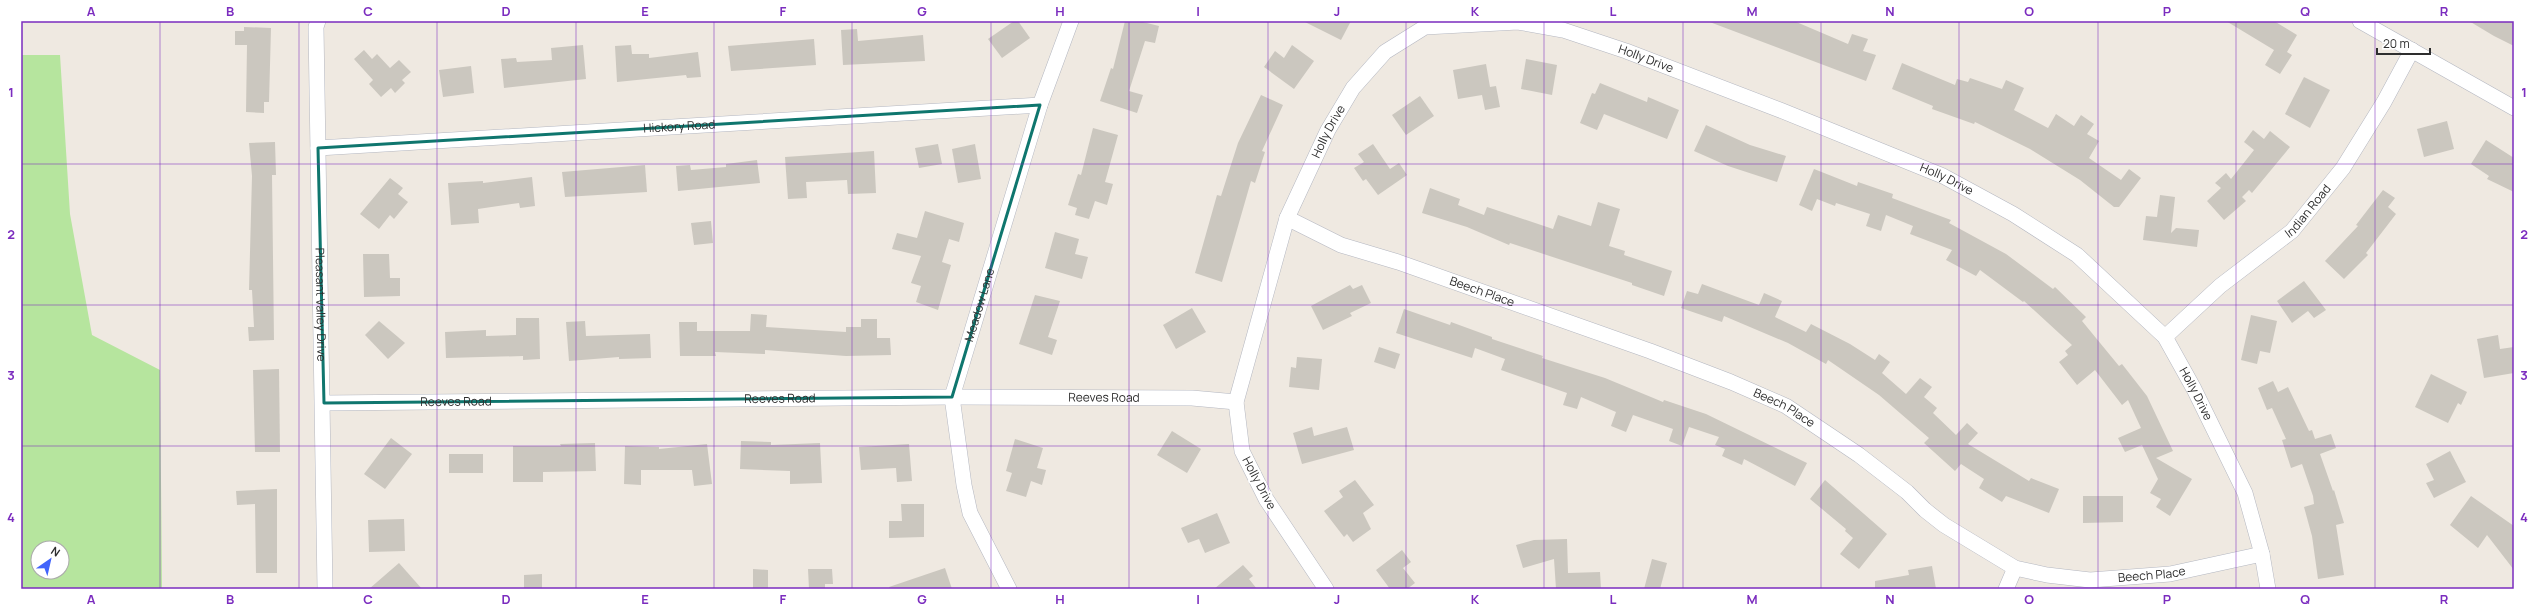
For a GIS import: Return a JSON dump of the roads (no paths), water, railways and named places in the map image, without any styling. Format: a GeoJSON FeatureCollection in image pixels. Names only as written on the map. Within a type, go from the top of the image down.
{"type":"FeatureCollection","features":[{"type":"Feature","properties":{"kind":"street","name":"Pleasant Valley Drive"},"geometry":{"type":"LineString","coordinates":[[318,21],[316,27],[324,403],[325,589]]}},
{"type":"Feature","properties":{"kind":"street","name":"Meadow Lane"},"geometry":{"type":"LineString","coordinates":[[1009,589],[970,513],[964,485],[952,397],[1040,105],[1071,21]]}},
{"type":"Feature","properties":{"kind":"street"},"geometry":{"type":"LineString","coordinates":[[2360,21],[2514,108]]}},
{"type":"Feature","properties":{"kind":"street","name":"Holly Drive"},"geometry":{"type":"LineString","coordinates":[[1326,589],[1266,499],[1242,451],[1236,402],[1287,218],[1328,130],[1353,88],[1386,52],[1424,24],[1518,22],[1563,30],[1780,110],[1943,176],[2013,214],[2077,255],[2165,337],[2194,389],[2245,493],[2262,554],[2268,589]]}},
{"type":"Feature","properties":{"kind":"street","name":"Indian Road"},"geometry":{"type":"LineString","coordinates":[[2165,337],[2220,286],[2292,231],[2343,168],[2384,102],[2412,50]]}},
{"type":"Feature","properties":{"kind":"street","name":"Hickory Road"},"geometry":{"type":"LineString","coordinates":[[318,148],[1040,105]]}},
{"type":"Feature","properties":{"kind":"street","name":"Beech Place"},"geometry":{"type":"LineString","coordinates":[[1287,218],[1341,245],[1398,262],[1643,349],[1731,382],[1786,406],[1859,455],[1907,492],[1944,525],[2015,568],[2047,575],[2090,580],[2170,574],[2262,554]]}},
{"type":"Feature","properties":{"kind":"street","name":"Reeves Road"},"geometry":{"type":"LineString","coordinates":[[324,403],[952,397],[1192,398],[1236,402]]}},
{"type":"Feature","properties":{"kind":"street"},"geometry":{"type":"LineString","coordinates":[[2006,589],[2015,568]]}}]}
